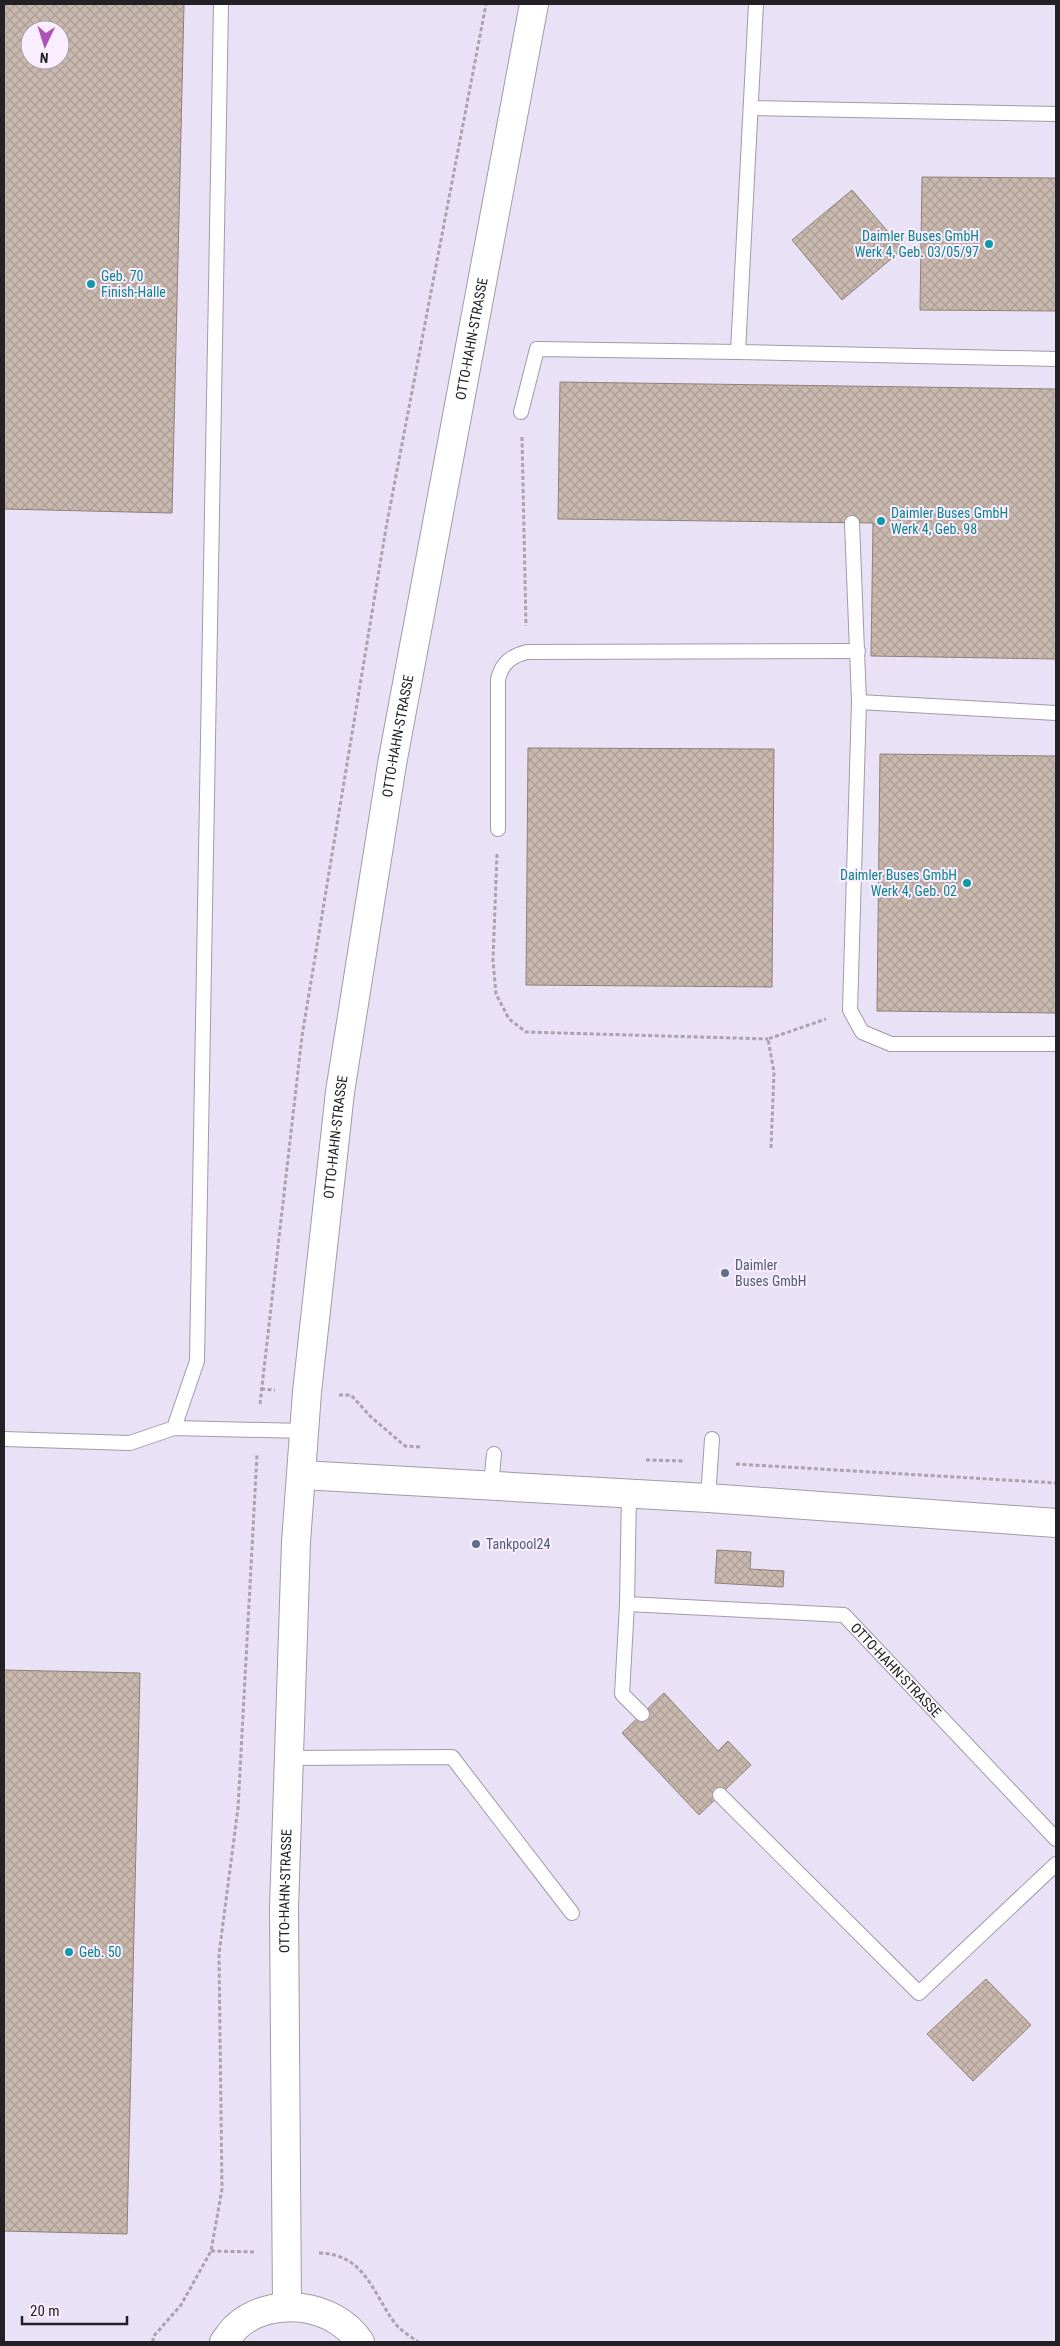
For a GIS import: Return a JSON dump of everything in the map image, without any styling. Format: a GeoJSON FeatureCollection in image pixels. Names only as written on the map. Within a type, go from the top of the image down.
{"type":"FeatureCollection","features":[{"type":"Feature","properties":{"kind":"street","name":"OTTO-HAHN-STRASSE"},"geometry":{"type":"LineString","coordinates":[[287,2307],[284,1908],[296,1542],[307,1392],[340,1092],[390,774],[534,4]]}},
{"type":"Feature","properties":{"kind":"street"},"geometry":{"type":"LineString","coordinates":[[302,1475],[630,1493],[1056,1523]]}},
{"type":"Feature","properties":{"kind":"street"},"geometry":{"type":"LineString","coordinates":[[224,2342],[236,2327],[260,2313],[287,2307],[312,2309],[335,2318],[355,2334],[360,2342]]}},
{"type":"Feature","properties":{"kind":"lane"},"geometry":{"type":"LineString","coordinates":[[174,1428],[197,1361],[222,4]]}},
{"type":"Feature","properties":{"kind":"lane"},"geometry":{"type":"LineString","coordinates":[[738,352],[756,4]]}},
{"type":"Feature","properties":{"kind":"lane"},"geometry":{"type":"LineString","coordinates":[[751,108],[1056,114]]}},
{"type":"Feature","properties":{"kind":"lane"},"geometry":{"type":"LineString","coordinates":[[521,412],[538,349],[1056,359]]}},
{"type":"Feature","properties":{"kind":"lane"},"geometry":{"type":"LineString","coordinates":[[852,523],[859,702],[850,1010],[862,1032],[891,1044],[1056,1044]]}},
{"type":"Feature","properties":{"kind":"lane"},"geometry":{"type":"LineString","coordinates":[[498,830],[498,679],[501,669],[515,655],[527,652],[858,651]]}},
{"type":"Feature","properties":{"kind":"lane"},"geometry":{"type":"LineString","coordinates":[[859,702],[1056,713]]}},
{"type":"Feature","properties":{"kind":"lane"},"geometry":{"type":"LineString","coordinates":[[4,1438],[130,1443],[174,1428],[304,1431]]}},
{"type":"Feature","properties":{"kind":"lane"},"geometry":{"type":"LineString","coordinates":[[708,1498],[712,1439]]}},
{"type":"Feature","properties":{"kind":"lane"},"geometry":{"type":"LineString","coordinates":[[491,1486],[494,1454]]}},
{"type":"Feature","properties":{"kind":"lane"},"geometry":{"type":"LineString","coordinates":[[630,1493],[622,1694],[642,1714]]}},
{"type":"Feature","properties":{"kind":"lane","name":"OTTO-HAHN-STRASSE"},"geometry":{"type":"LineString","coordinates":[[627,1604],[844,1615],[1056,1839]]}},
{"type":"Feature","properties":{"kind":"lane"},"geometry":{"type":"LineString","coordinates":[[289,1758],[452,1757],[572,1913]]}},
{"type":"Feature","properties":{"kind":"lane"},"geometry":{"type":"LineString","coordinates":[[720,1795],[919,1993],[1056,1864]]}},
{"type":"Feature","properties":{"kind":"path"},"geometry":{"type":"LineString","coordinates":[[521,412],[527,652]]}},
{"type":"Feature","properties":{"kind":"path"},"geometry":{"type":"LineString","coordinates":[[498,830],[493,960],[496,994],[509,1019],[526,1032],[768,1039],[850,1010]]}},
{"type":"Feature","properties":{"kind":"path"},"geometry":{"type":"LineString","coordinates":[[768,1039],[774,1072],[771,1148]]}},
{"type":"Feature","properties":{"kind":"path"},"geometry":{"type":"LineString","coordinates":[[261,1389],[351,1396],[371,1417],[405,1446],[425,1447]]}},
{"type":"Feature","properties":{"kind":"path"},"geometry":{"type":"LineString","coordinates":[[641,1460],[710,1462],[1056,1483]]}},
{"type":"Feature","properties":{"kind":"path"},"geometry":{"type":"LineString","coordinates":[[211,2251],[333,2253],[359,2267],[396,2324],[418,2342]]}},
{"type":"Feature","properties":{"kind":"path"},"geometry":{"type":"LineString","coordinates":[[153,2337],[153,2342]]}},
{"type":"Feature","properties":{"kind":"shaded area"},"geometry":{"type":"Polygon","coordinates":[[[4,4],[1056,4],[1056,2342],[4,2342],[4,4]]]}},
{"type":"Feature","properties":{"kind":"building","name":"Geb. 70 Finish-Halle"},"geometry":{"type":"Polygon","coordinates":[[[4,4],[184,4],[172,513],[4,509],[4,4]]]}},
{"type":"Feature","properties":{"kind":"building","name":"Daimler Buses GmbH Werk 4, Geb. 03/05/97"},"geometry":{"type":"Polygon","coordinates":[[[922,177],[1056,178],[1056,311],[920,310],[922,177]]]}},
{"type":"Feature","properties":{"kind":"building"},"geometry":{"type":"Polygon","coordinates":[[[852,190],[903,249],[842,300],[792,240],[852,190]]]}},
{"type":"Feature","properties":{"kind":"building","name":"Daimler Buses GmbH Werk 4, Geb. 98"},"geometry":{"type":"Polygon","coordinates":[[[560,382],[1056,389],[1056,659],[871,656],[873,523],[558,519],[560,382]]]}},
{"type":"Feature","properties":{"kind":"building"},"geometry":{"type":"Polygon","coordinates":[[[528,748],[774,749],[772,987],[526,985],[528,748]]]}},
{"type":"Feature","properties":{"kind":"building","name":"Daimler Buses GmbH Werk 4, Geb. 02"},"geometry":{"type":"Polygon","coordinates":[[[880,754],[1056,756],[1056,1013],[877,1011],[880,754]]]}},
{"type":"Feature","properties":{"kind":"building"},"geometry":{"type":"Polygon","coordinates":[[[717,1550],[751,1552],[750,1569],[784,1571],[783,1587],[715,1583],[717,1550]]]}},
{"type":"Feature","properties":{"kind":"building","name":"Geb. 50"},"geometry":{"type":"Polygon","coordinates":[[[4,1670],[140,1673],[127,2234],[4,2231],[4,1670]]]}},
{"type":"Feature","properties":{"kind":"building"},"geometry":{"type":"Polygon","coordinates":[[[664,1693],[718,1751],[728,1741],[751,1765],[699,1815],[622,1733],[664,1693]]]}},
{"type":"Feature","properties":{"kind":"building"},"geometry":{"type":"Polygon","coordinates":[[[986,1979],[1031,2025],[973,2081],[927,2034],[986,1979]]]}},
{"type":"Feature","properties":{"kind":"place","name":"Daimler Buses GmbH Werk 4, Geb. 03/05/97"},"geometry":{"type":"Point","coordinates":[989,244]}},
{"type":"Feature","properties":{"kind":"place","name":"Geb. 70 Finish-Halle"},"geometry":{"type":"Point","coordinates":[91,284]}},
{"type":"Feature","properties":{"kind":"place","name":"Daimler Buses GmbH Werk 4, Geb. 98"},"geometry":{"type":"Point","coordinates":[881,521]}},
{"type":"Feature","properties":{"kind":"place","name":"Daimler Buses GmbH Werk 4, Geb. 02"},"geometry":{"type":"Point","coordinates":[967,883]}},
{"type":"Feature","properties":{"kind":"place","name":"Daimler Buses GmbH"},"geometry":{"type":"Point","coordinates":[725,1273]}},
{"type":"Feature","properties":{"kind":"place","name":"Tankpool24"},"geometry":{"type":"Point","coordinates":[476,1544]}},
{"type":"Feature","properties":{"kind":"place","name":"Geb. 50"},"geometry":{"type":"Point","coordinates":[69,1952]}}]}
